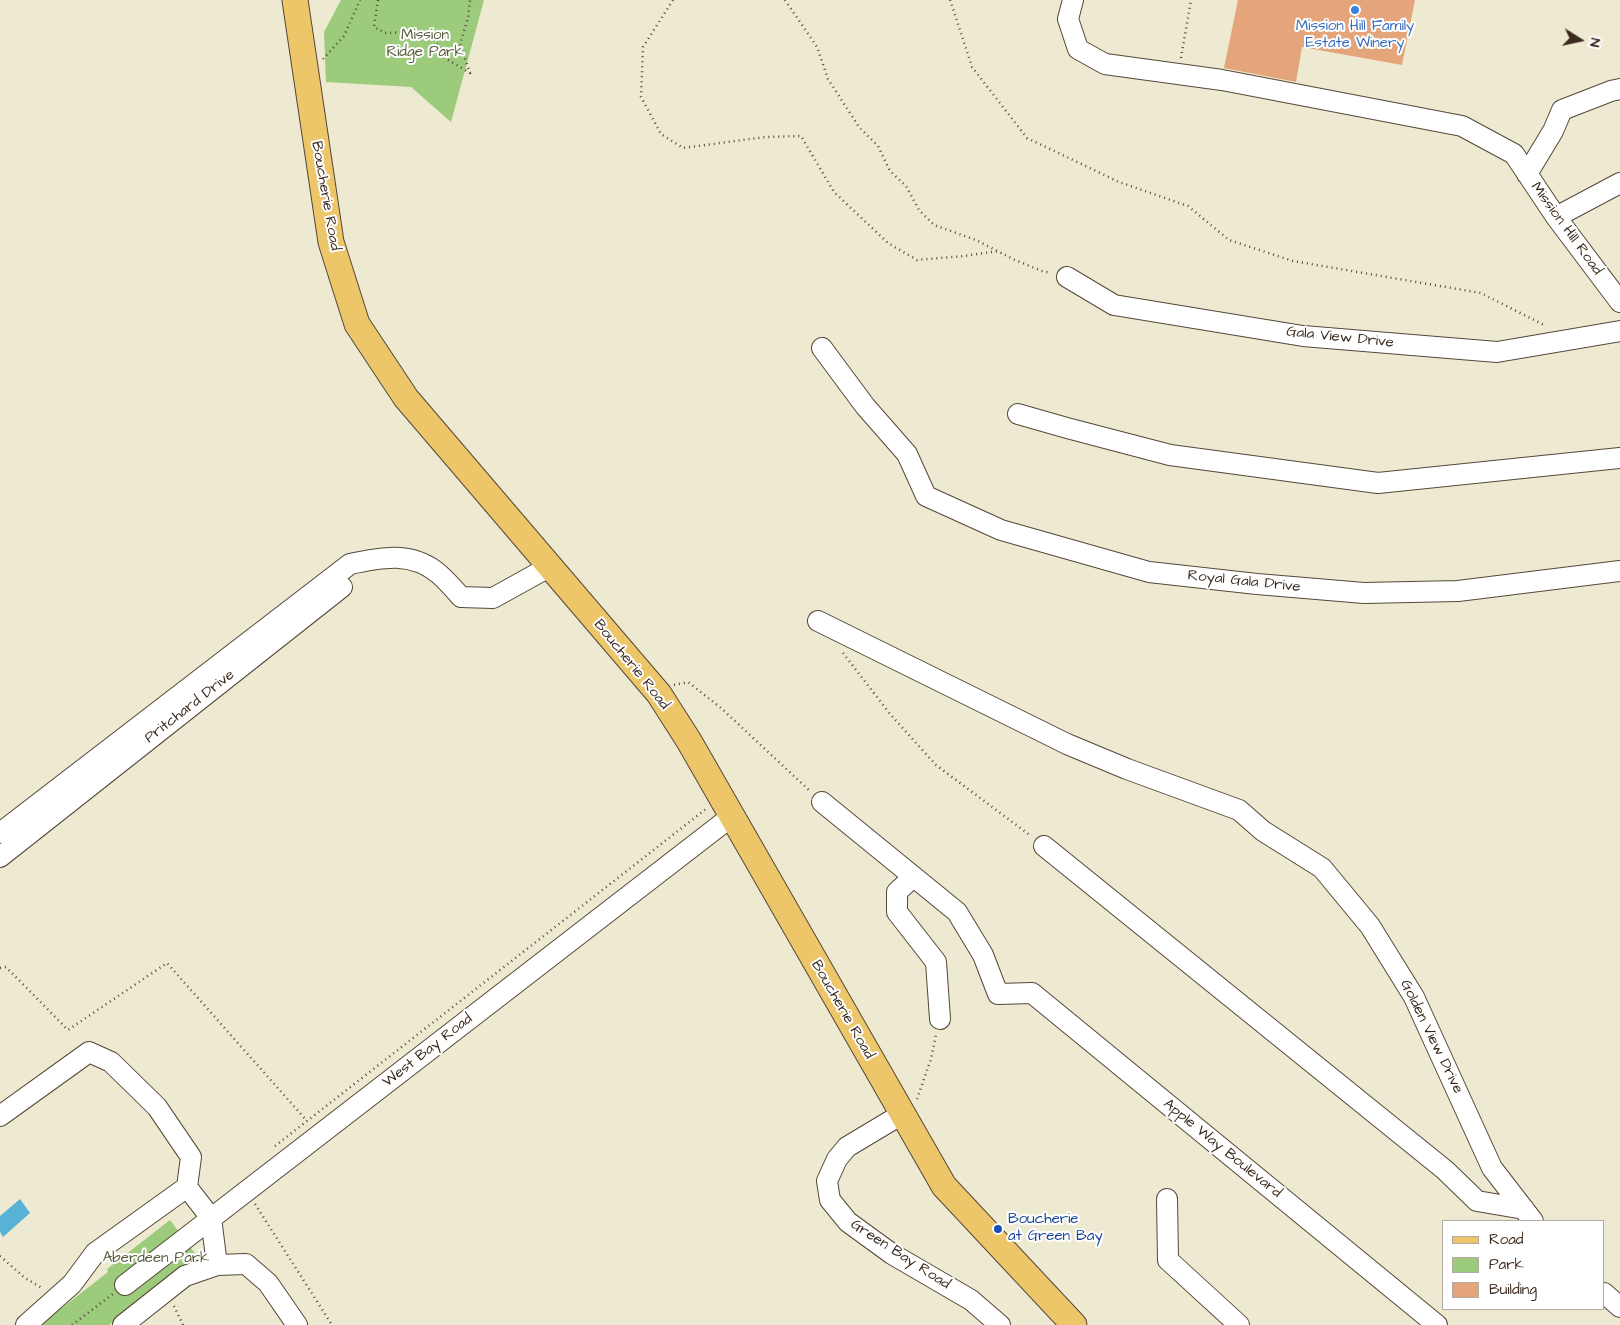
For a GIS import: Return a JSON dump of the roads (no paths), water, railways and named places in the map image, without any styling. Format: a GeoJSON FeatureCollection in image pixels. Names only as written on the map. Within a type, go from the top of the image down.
{"type":"FeatureCollection","features":[{"type":"Feature","properties":{"kind":"main road","name":"Boucherie Road"},"geometry":{"type":"LineString","coordinates":[[294,0],[331,242],[357,324],[406,398],[659,694],[944,1186],[1074,1325]]}},
{"type":"Feature","properties":{"kind":"street","name":"Mission Hill Road"},"geometry":{"type":"LineString","coordinates":[[1073,0],[1068,18],[1078,49],[1105,64],[1222,80],[1462,126],[1514,154],[1556,217],[1620,302]]}},
{"type":"Feature","properties":{"kind":"street"},"geometry":{"type":"LineString","coordinates":[[1527,174],[1553,131],[1562,110],[1620,89]]}},
{"type":"Feature","properties":{"kind":"street"},"geometry":{"type":"LineString","coordinates":[[1556,217],[1620,183]]}},
{"type":"Feature","properties":{"kind":"street","name":"Gala View Drive"},"geometry":{"type":"LineString","coordinates":[[1067,277],[1114,305],[1303,336],[1497,352],[1620,331]]}},
{"type":"Feature","properties":{"kind":"street","name":"Royal Gala Drive"},"geometry":{"type":"LineString","coordinates":[[822,348],[865,406],[907,454],[926,496],[1001,530],[1150,572],[1364,593],[1458,591],[1620,571]]}},
{"type":"Feature","properties":{"kind":"street"},"geometry":{"type":"LineString","coordinates":[[1018,414],[1170,454],[1378,483],[1620,458]]}},
{"type":"Feature","properties":{"kind":"street","name":"Pritchard Drive"},"geometry":{"type":"LineString","coordinates":[[0,833],[350,564],[379,558],[412,559],[439,574],[461,597],[493,598],[549,567]]}},
{"type":"Feature","properties":{"kind":"street","name":"Pritchard Drive"},"geometry":{"type":"LineString","coordinates":[[0,857],[379,558]]}},
{"type":"Feature","properties":{"kind":"street","name":"Golden View Drive"},"geometry":{"type":"LineString","coordinates":[[818,622],[1067,744],[1127,769],[1239,810],[1263,831],[1322,868],[1370,926],[1414,997],[1492,1168],[1528,1215]]}},
{"type":"Feature","properties":{"kind":"street"},"geometry":{"type":"LineString","coordinates":[[822,802],[913,877],[897,892],[897,912],[936,962],[940,1019]]}},
{"type":"Feature","properties":{"kind":"street","name":"West Bay Road"},"geometry":{"type":"LineString","coordinates":[[125,1285],[247,1191],[726,807]]}},
{"type":"Feature","properties":{"kind":"street"},"geometry":{"type":"LineString","coordinates":[[1044,846],[1446,1170],[1477,1201],[1528,1215]]}},
{"type":"Feature","properties":{"kind":"street","name":"Apple Way Boulevard"},"geometry":{"type":"LineString","coordinates":[[913,877],[957,912],[983,955],[998,994],[1032,994],[1438,1325]]}},
{"type":"Feature","properties":{"kind":"street"},"geometry":{"type":"LineString","coordinates":[[0,1116],[89,1052],[111,1062],[157,1107],[191,1157],[187,1187],[211,1218],[217,1265]]}},
{"type":"Feature","properties":{"kind":"street","name":"Green Bay Road"},"geometry":{"type":"LineString","coordinates":[[902,1114],[848,1147],[837,1159],[828,1181],[830,1200],[848,1222],[892,1254],[971,1300],[1000,1325]]}},
{"type":"Feature","properties":{"kind":"street"},"geometry":{"type":"LineString","coordinates":[[26,1325],[72,1284],[95,1253],[187,1187]]}},
{"type":"Feature","properties":{"kind":"street"},"geometry":{"type":"LineString","coordinates":[[1167,1199],[1168,1260],[1239,1325]]}},
{"type":"Feature","properties":{"kind":"street"},"geometry":{"type":"LineString","coordinates":[[123,1325],[185,1276],[217,1265],[246,1264],[268,1283],[296,1325]]}},
{"type":"Feature","properties":{"kind":"street"},"geometry":{"type":"LineString","coordinates":[[1605,1295],[1620,1307]]}},
{"type":"Feature","properties":{"kind":"water"},"geometry":{"type":"Polygon","coordinates":[[[20,1199],[30,1213],[3,1237],[0,1232],[0,1216],[20,1199]]]}},
{"type":"Feature","properties":{"kind":"place","name":"Mission Hill Family Estate Winery"},"geometry":{"type":"Point","coordinates":[1355,10]}},
{"type":"Feature","properties":{"kind":"place","name":"Boucherie at Green Bay"},"geometry":{"type":"Point","coordinates":[998,1229]}},
{"type":"Feature","properties":{"kind":"park label","name":"Mission Ridge Park"},"geometry":{"type":"Point","coordinates":[425,44]}},
{"type":"Feature","properties":{"kind":"park label","name":"Aberdeen Park"},"geometry":{"type":"Point","coordinates":[156,1259]}}]}
